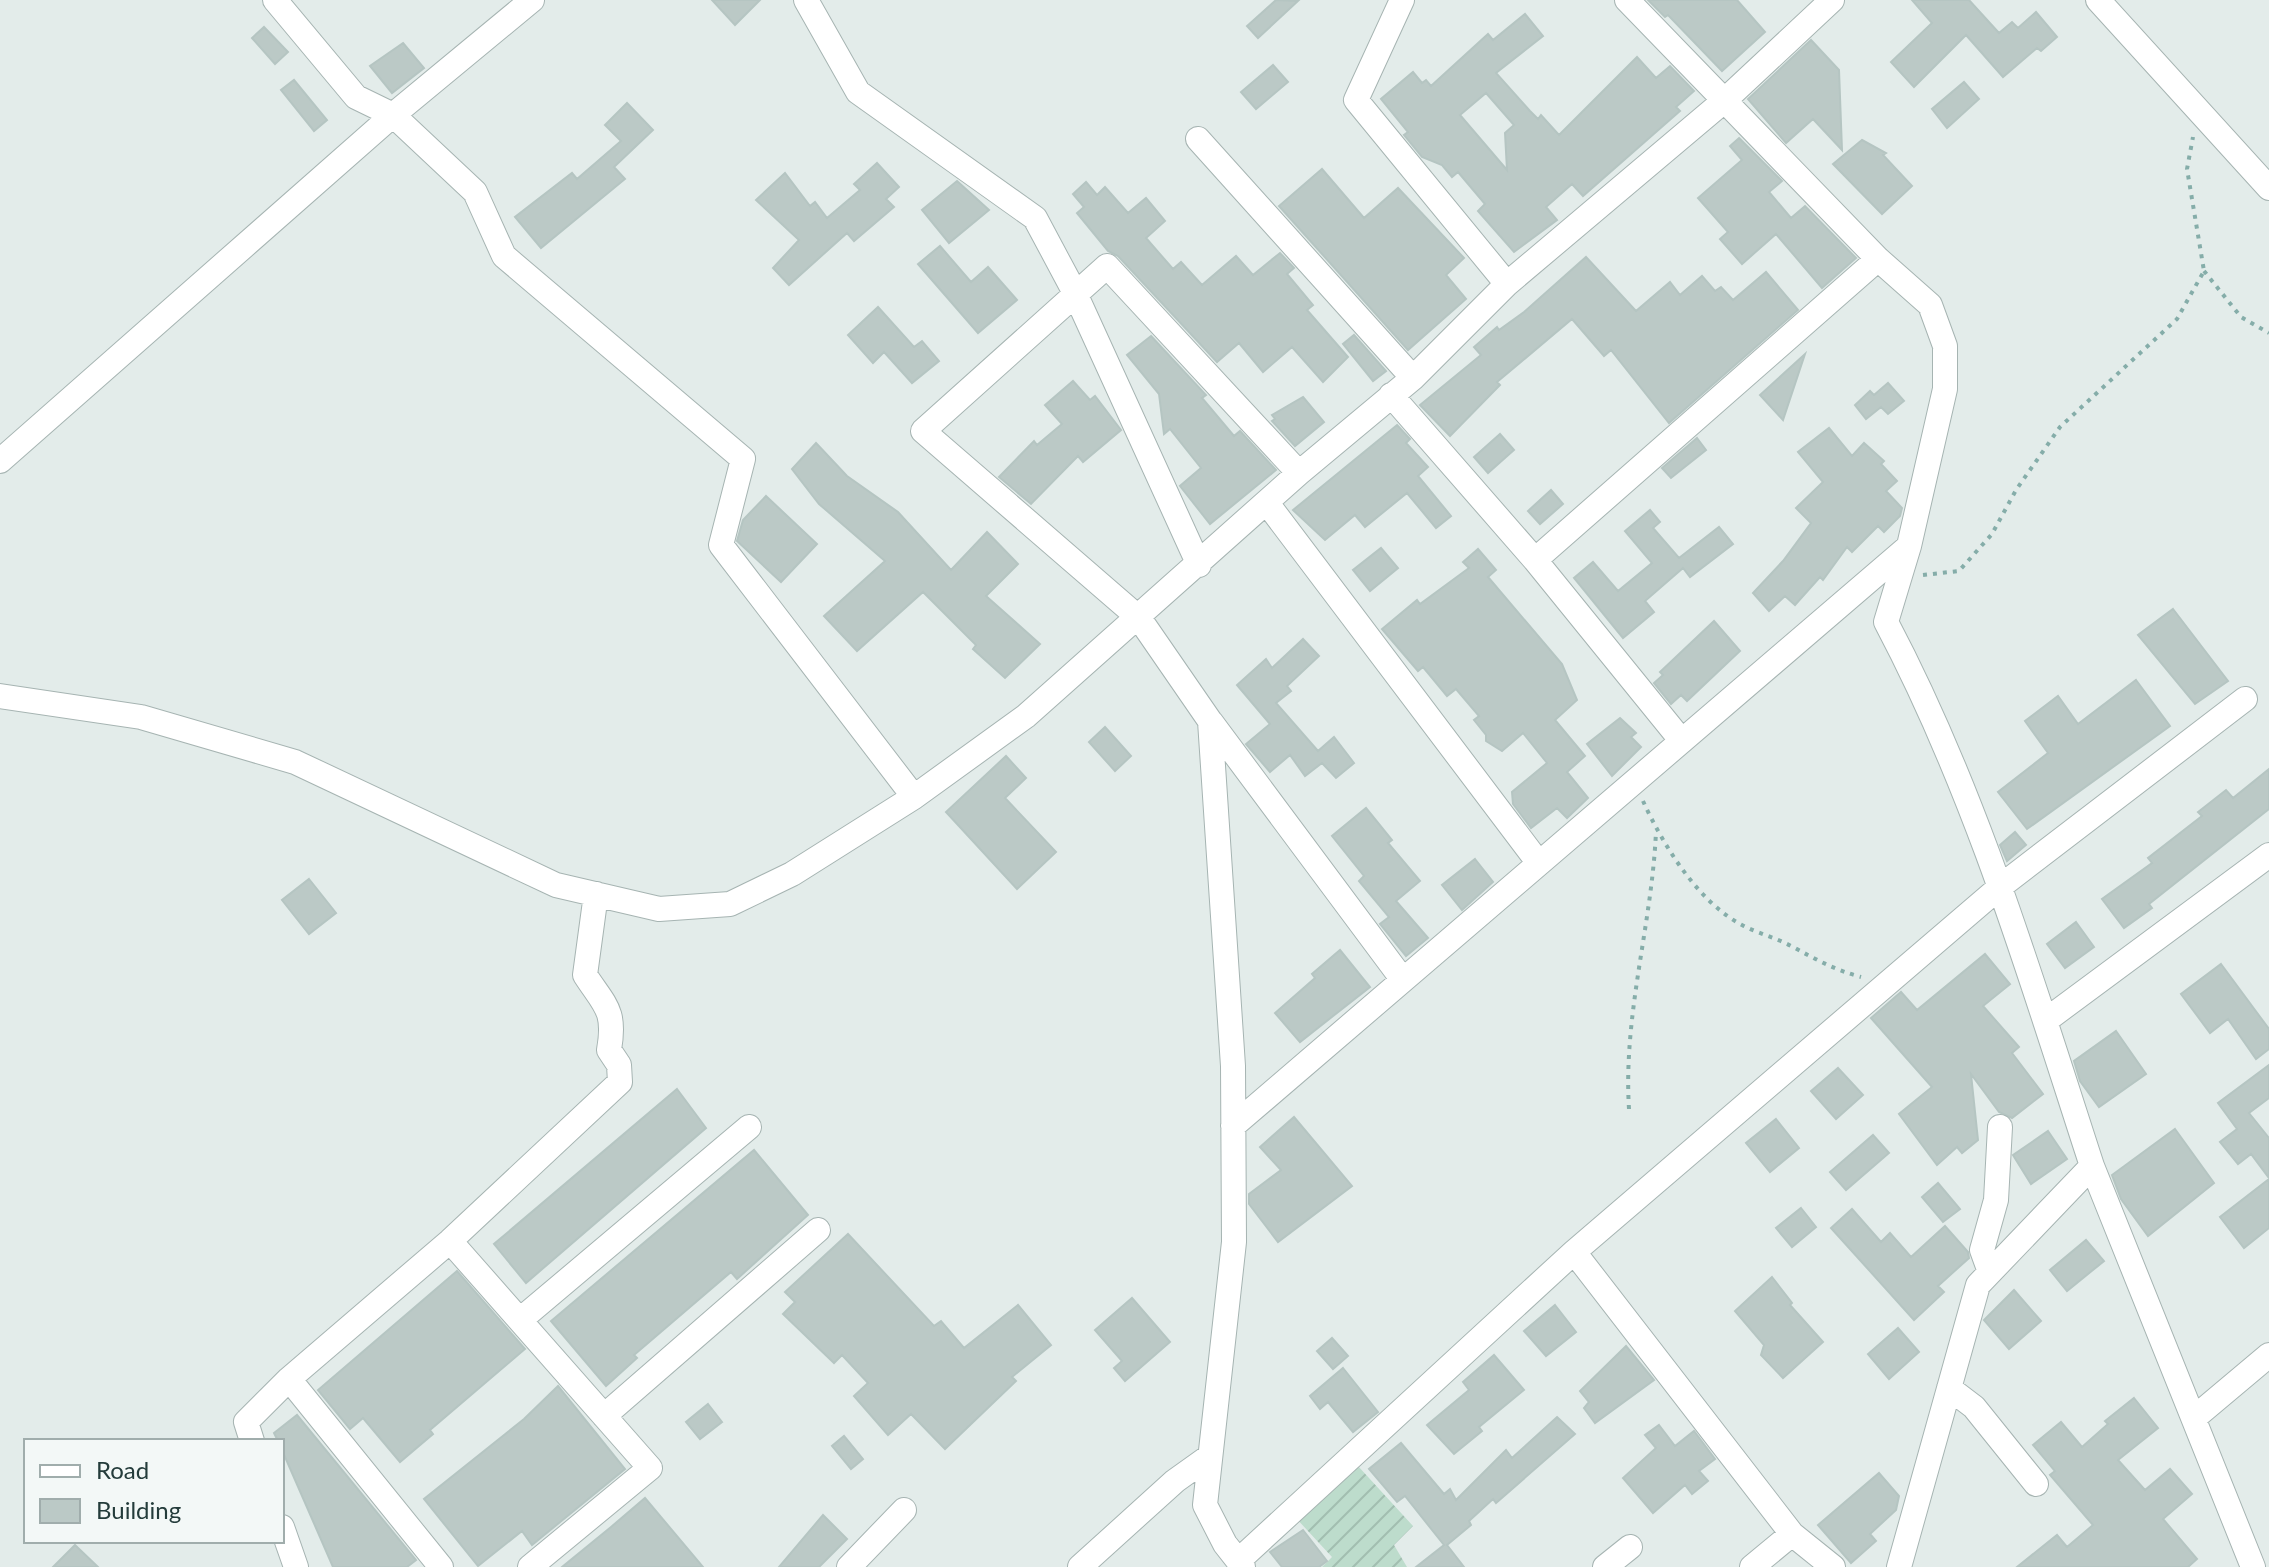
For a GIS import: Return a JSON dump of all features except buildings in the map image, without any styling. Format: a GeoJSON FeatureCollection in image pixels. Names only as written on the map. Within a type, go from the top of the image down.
{"type":"FeatureCollection","features":[{"type":"Feature","properties":{"kind":"street"},"geometry":{"type":"LineString","coordinates":[[275,0],[356,97],[393,115],[475,192],[504,256],[743,459],[721,545],[914,797]]}},
{"type":"Feature","properties":{"kind":"street"},"geometry":{"type":"LineString","coordinates":[[0,461],[393,115],[532,0]]}},
{"type":"Feature","properties":{"kind":"street"},"geometry":{"type":"LineString","coordinates":[[806,0],[858,92],[1035,218],[1074,291],[1199,565]]}},
{"type":"Feature","properties":{"kind":"street"},"geometry":{"type":"LineString","coordinates":[[1402,0],[1356,100],[1507,284]]}},
{"type":"Feature","properties":{"kind":"street"},"geometry":{"type":"LineString","coordinates":[[1627,0],[1878,259],[1930,305],[1945,346],[1945,389],[1909,546],[1886,622],[1923,692],[2001,886],[2092,1166],[2253,1567]]}},
{"type":"Feature","properties":{"kind":"street"},"geometry":{"type":"LineString","coordinates":[[0,696],[141,717],[295,762],[556,885],[659,909],[730,904],[792,874],[914,797],[1026,716],[1299,473],[1413,378],[1507,284],[1725,100],[1832,0]]}},
{"type":"Feature","properties":{"kind":"street"},"geometry":{"type":"LineString","coordinates":[[2098,0],[2269,188]]}},
{"type":"Feature","properties":{"kind":"street"},"geometry":{"type":"LineString","coordinates":[[1198,139],[1413,378]]}},
{"type":"Feature","properties":{"kind":"street"},"geometry":{"type":"LineString","coordinates":[[1535,560],[1878,259]]}},
{"type":"Feature","properties":{"kind":"street"},"geometry":{"type":"LineString","coordinates":[[1299,473],[1107,266],[1074,291],[923,431],[1139,618],[1210,721],[1403,980]]}},
{"type":"Feature","properties":{"kind":"street"},"geometry":{"type":"LineString","coordinates":[[1391,395],[1535,560],[1681,740]]}},
{"type":"Feature","properties":{"kind":"street"},"geometry":{"type":"LineString","coordinates":[[1267,503],[1538,862]]}},
{"type":"Feature","properties":{"kind":"street"},"geometry":{"type":"LineString","coordinates":[[1233,1126],[1909,546]]}},
{"type":"Feature","properties":{"kind":"street"},"geometry":{"type":"LineString","coordinates":[[1210,721],[1233,1066],[1233,1126],[1232,1281],[1205,1505],[1225,1544],[1241,1564],[1574,1252],[2001,886],[2245,699]]}},
{"type":"Feature","properties":{"kind":"street"},"geometry":{"type":"LineString","coordinates":[[2045,1021],[2269,855]]}},
{"type":"Feature","properties":{"kind":"street"},"geometry":{"type":"LineString","coordinates":[[251,1439],[246,1422],[289,1379],[450,1241],[620,1082],[619,1065],[609,1050],[613,1019],[609,1007],[585,975],[596,894]]}},
{"type":"Feature","properties":{"kind":"street"},"geometry":{"type":"LineString","coordinates":[[520,1320],[749,1127]]}},
{"type":"Feature","properties":{"kind":"street"},"geometry":{"type":"LineString","coordinates":[[1990,1272],[1982,1250],[1996,1200],[2000,1127]]}},
{"type":"Feature","properties":{"kind":"street"},"geometry":{"type":"LineString","coordinates":[[1899,1567],[1978,1285],[2092,1166]]}},
{"type":"Feature","properties":{"kind":"street"},"geometry":{"type":"LineString","coordinates":[[604,1416],[818,1230]]}},
{"type":"Feature","properties":{"kind":"street"},"geometry":{"type":"LineString","coordinates":[[450,1241],[650,1468],[530,1567]]}},
{"type":"Feature","properties":{"kind":"street"},"geometry":{"type":"LineString","coordinates":[[1574,1252],[1792,1534],[1833,1567]]}},
{"type":"Feature","properties":{"kind":"street"},"geometry":{"type":"LineString","coordinates":[[2194,1418],[2269,1355]]}},
{"type":"Feature","properties":{"kind":"street"},"geometry":{"type":"LineString","coordinates":[[289,1379],[441,1567]]}},
{"type":"Feature","properties":{"kind":"street"},"geometry":{"type":"LineString","coordinates":[[1949,1388],[1974,1407],[2036,1484]]}},
{"type":"Feature","properties":{"kind":"street"},"geometry":{"type":"LineString","coordinates":[[1080,1567],[1175,1481],[1210,1456]]}},
{"type":"Feature","properties":{"kind":"street"},"geometry":{"type":"LineString","coordinates":[[849,1567],[904,1510]]}},
{"type":"Feature","properties":{"kind":"street"},"geometry":{"type":"LineString","coordinates":[[284,1533],[296,1567]]}},
{"type":"Feature","properties":{"kind":"street"},"geometry":{"type":"LineString","coordinates":[[1752,1567],[1792,1534]]}},
{"type":"Feature","properties":{"kind":"street"},"geometry":{"type":"LineString","coordinates":[[1605,1567],[1630,1547]]}},
{"type":"Feature","properties":{"kind":"path"},"geometry":{"type":"LineString","coordinates":[[2199,111],[2187,169],[2204,271],[2241,317],[2269,333]]}},
{"type":"Feature","properties":{"kind":"path"},"geometry":{"type":"LineString","coordinates":[[1901,574],[1959,571],[1992,534],[2016,490],[2060,427],[2177,319],[2204,271]]}},
{"type":"Feature","properties":{"kind":"path"},"geometry":{"type":"LineString","coordinates":[[1633,781],[1656,829],[1703,894],[1740,924],[1793,947],[1828,968],[1884,986]]}},
{"type":"Feature","properties":{"kind":"path"},"geometry":{"type":"LineString","coordinates":[[1629,1109],[1628,1033],[1636,972],[1653,891],[1656,829]]}},
{"type":"Feature","properties":{"kind":"green space"},"geometry":{"type":"Polygon","coordinates":[[[1358,1466],[1413,1526],[1394,1545],[1407,1567],[1322,1567],[1332,1557],[1295,1517],[1358,1466]]]}}]}
